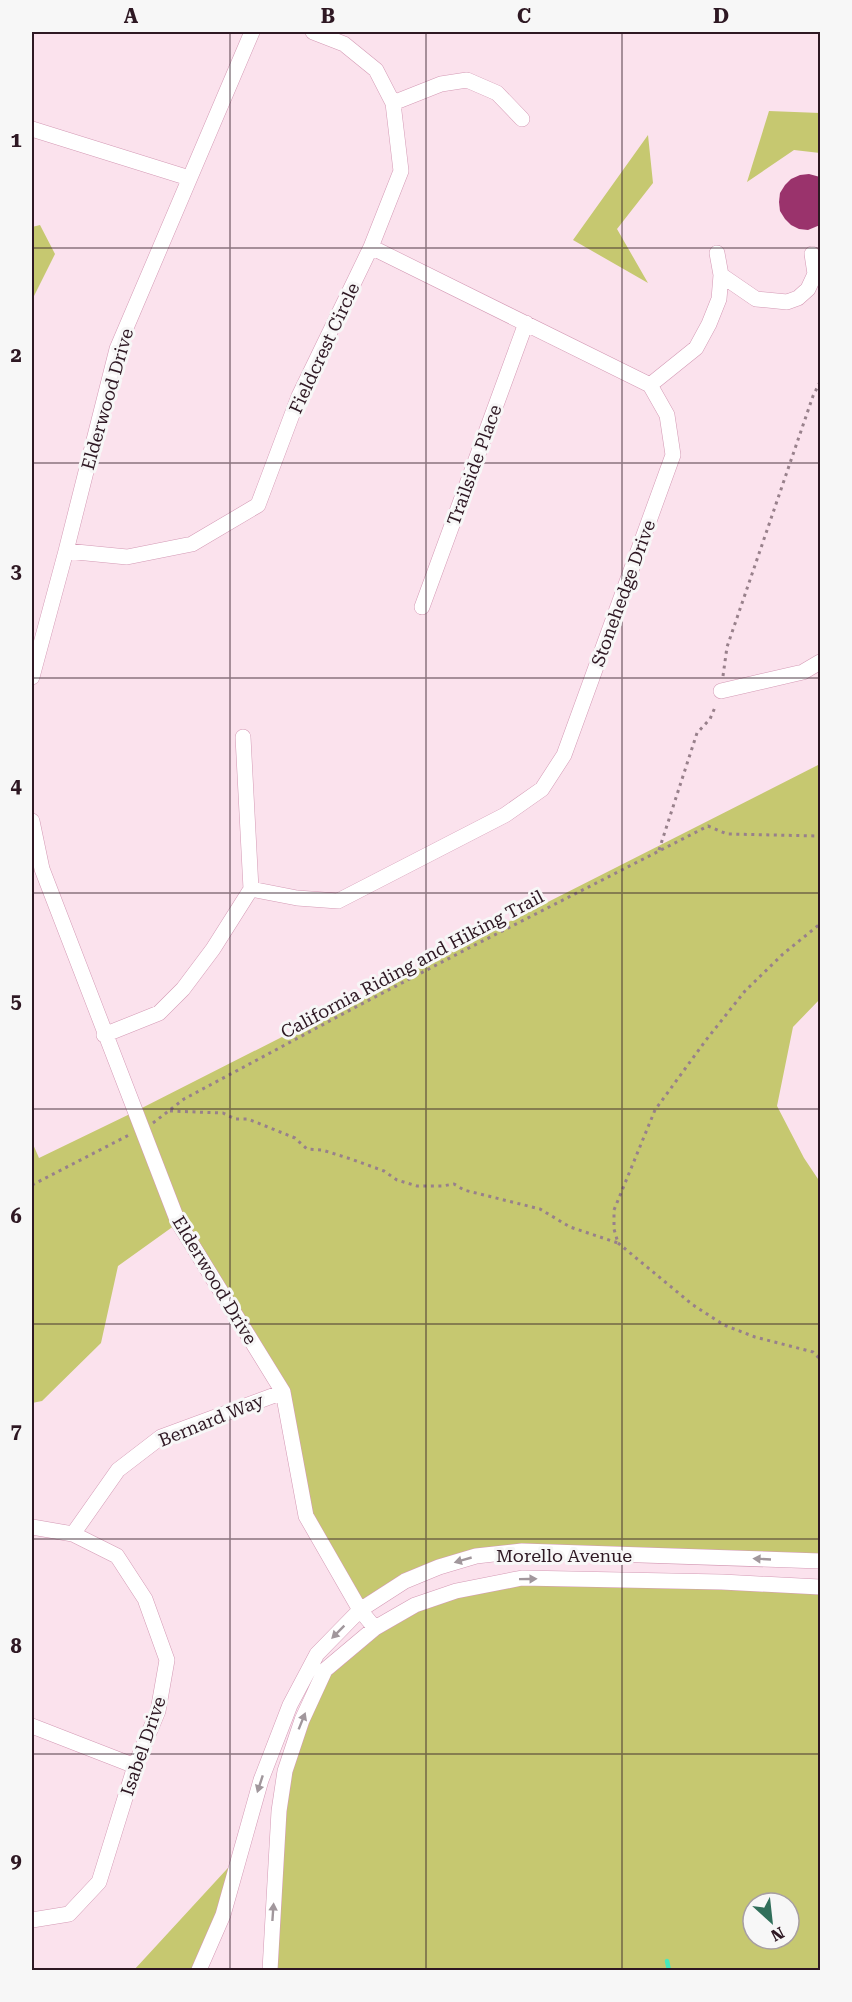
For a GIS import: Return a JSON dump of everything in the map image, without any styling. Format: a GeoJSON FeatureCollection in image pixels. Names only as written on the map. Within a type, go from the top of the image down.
{"type":"FeatureCollection","features":[{"type":"Feature","properties":{"kind":"street","name":"Elderwood Drive"},"geometry":{"type":"LineString","coordinates":[[32,677],[117,349],[252,32]]}},
{"type":"Feature","properties":{"kind":"street","name":"Fieldcrest Circle"},"geometry":{"type":"LineString","coordinates":[[66,550],[127,557],[192,544],[258,505],[299,396],[371,247],[402,171],[393,103],[376,70],[344,44],[313,32]]}},
{"type":"Feature","properties":{"kind":"street"},"geometry":{"type":"LineString","coordinates":[[393,103],[441,84],[467,80],[496,93],[522,119]]}},
{"type":"Feature","properties":{"kind":"street"},"geometry":{"type":"LineString","coordinates":[[32,129],[189,178]]}},
{"type":"Feature","properties":{"kind":"street"},"geometry":{"type":"LineString","coordinates":[[371,247],[650,385],[696,348],[709,324],[719,299],[721,275],[717,254]]}},
{"type":"Feature","properties":{"kind":"street"},"geometry":{"type":"LineString","coordinates":[[721,275],[756,299],[787,302],[808,289],[815,274],[812,254]]}},
{"type":"Feature","properties":{"kind":"street","name":"Trailside Place"},"geometry":{"type":"LineString","coordinates":[[422,607],[526,323]]}},
{"type":"Feature","properties":{"kind":"street","name":"Stonehedge Drive"},"geometry":{"type":"LineString","coordinates":[[251,889],[297,898],[338,901],[505,815],[542,789],[564,755],[673,455],[667,415],[650,385]]}},
{"type":"Feature","properties":{"kind":"street"},"geometry":{"type":"LineString","coordinates":[[721,691],[803,672],[820,662]]}},
{"type":"Feature","properties":{"kind":"street"},"geometry":{"type":"LineString","coordinates":[[104,1035],[159,1013],[175,997],[213,949],[251,889],[243,737]]}},
{"type":"Feature","properties":{"kind":"street","name":"Elderwood Drive"},"geometry":{"type":"LineString","coordinates":[[32,821],[42,869],[104,1035],[178,1222],[283,1392],[306,1516],[360,1610],[375,1628]]}},
{"type":"Feature","properties":{"kind":"street","name":"Bernard Way"},"geometry":{"type":"LineString","coordinates":[[73,1534],[118,1470],[161,1437],[283,1392]]}},
{"type":"Feature","properties":{"kind":"street","name":"Isabel Drive"},"geometry":{"type":"LineString","coordinates":[[32,1527],[73,1534],[117,1556],[145,1599],[167,1660],[158,1712],[135,1766],[99,1882],[69,1914],[32,1920]]}},
{"type":"Feature","properties":{"kind":"street","name":"Morello Avenue"},"geometry":{"type":"LineString","coordinates":[[199,1971],[222,1915],[261,1780],[290,1705],[317,1654],[360,1610],[405,1581],[439,1567],[476,1556],[522,1551],[820,1561]]}},
{"type":"Feature","properties":{"kind":"street","name":"Morello Avenue"},"geometry":{"type":"LineString","coordinates":[[270,1971],[279,1811],[285,1771],[302,1720],[325,1670],[375,1628],[415,1605],[456,1591],[522,1578],[722,1582],[820,1587]]}},
{"type":"Feature","properties":{"kind":"street"},"geometry":{"type":"LineString","coordinates":[[32,1725],[135,1766]]}},
{"type":"Feature","properties":{"kind":"path"},"geometry":{"type":"LineString","coordinates":[[659,850],[697,733],[710,719],[721,691],[727,647],[813,396],[820,382]]}},
{"type":"Feature","properties":{"kind":"path","name":"California Riding and Hiking Trail"},"geometry":{"type":"LineString","coordinates":[[32,1185],[160,1119],[184,1099],[354,1008],[708,826],[727,834],[820,836]]}},
{"type":"Feature","properties":{"kind":"path"},"geometry":{"type":"LineString","coordinates":[[618,1243],[614,1229],[614,1210],[655,1110],[745,991],[783,954],[820,924]]}},
{"type":"Feature","properties":{"kind":"path"},"geometry":{"type":"LineString","coordinates":[[170,1111],[222,1113],[235,1119],[248,1119],[295,1138],[308,1149],[322,1150],[384,1171],[397,1180],[417,1186],[454,1184],[464,1190],[540,1209],[570,1227],[618,1243],[693,1305],[724,1325],[755,1337],[813,1352],[820,1359]]}},
{"type":"Feature","properties":{"kind":"green space"},"geometry":{"type":"Polygon","coordinates":[[[769,111],[820,113],[820,153],[794,150],[747,182],[769,111]]]}},
{"type":"Feature","properties":{"kind":"green space"},"geometry":{"type":"Polygon","coordinates":[[[648,135],[653,183],[617,229],[648,283],[573,240],[648,135]]]}},
{"type":"Feature","properties":{"kind":"green space"},"geometry":{"type":"Polygon","coordinates":[[[40,225],[55,254],[32,300],[32,227],[40,225]]]}},
{"type":"Feature","properties":{"kind":"green space"},"geometry":{"type":"Polygon","coordinates":[[[820,764],[820,999],[793,1027],[777,1106],[804,1158],[820,1182],[820,1561],[522,1551],[439,1567],[360,1610],[306,1516],[283,1392],[178,1223],[118,1266],[101,1343],[42,1401],[32,1403],[32,1142],[39,1158],[820,764]]]}},
{"type":"Feature","properties":{"kind":"green space"},"geometry":{"type":"Polygon","coordinates":[[[522,1578],[820,1587],[820,1970],[270,1970],[279,1811],[325,1670],[415,1605],[522,1578]]]}},
{"type":"Feature","properties":{"kind":"green space"},"geometry":{"type":"Polygon","coordinates":[[[238,1857],[199,1970],[134,1970],[238,1857]]]}},
{"type":"Feature","properties":{"kind":"building"},"geometry":{"type":"Polygon","coordinates":[[[809,174],[820,177],[820,225],[808,230],[791,225],[780,211],[779,202],[780,193],[791,179],[809,174]]]}},
{"type":"Feature","properties":{"kind":"waterway"},"geometry":{"type":"LineString","coordinates":[[667,1961],[669,1970]]}}]}
